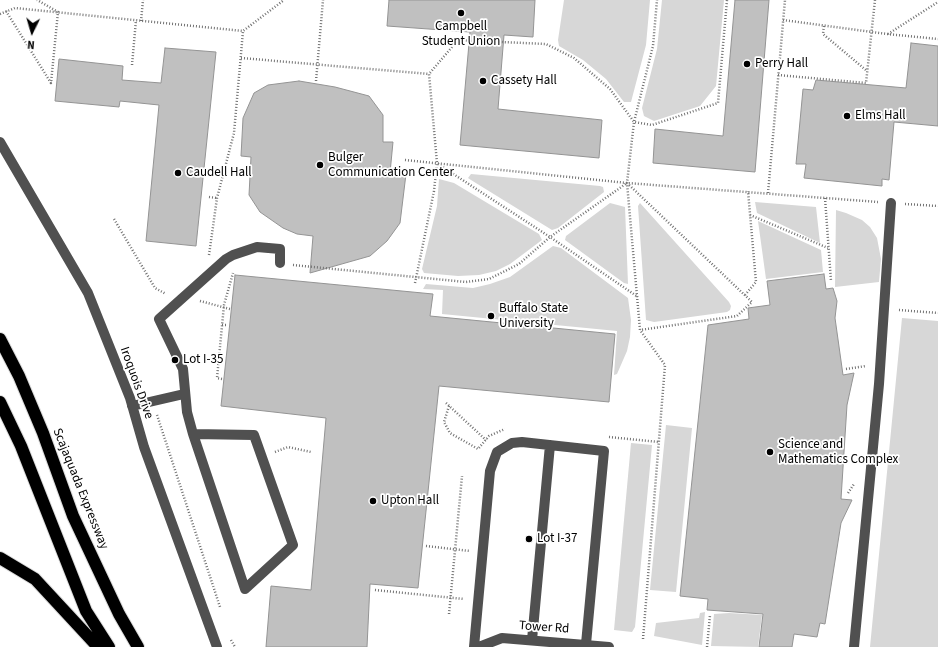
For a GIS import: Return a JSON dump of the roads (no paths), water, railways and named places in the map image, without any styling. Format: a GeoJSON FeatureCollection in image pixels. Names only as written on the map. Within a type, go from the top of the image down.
{"type":"FeatureCollection","features":[{"type":"Feature","properties":{"kind":"highway","name":"Scajaquada Expressway"},"geometry":{"type":"LineString","coordinates":[[0,340],[28,398],[73,516],[118,614],[138,647]]}},
{"type":"Feature","properties":{"kind":"highway"},"geometry":{"type":"LineString","coordinates":[[0,402],[21,446],[86,611],[109,647]]}},
{"type":"Feature","properties":{"kind":"highway"},"geometry":{"type":"LineString","coordinates":[[0,558],[35,579],[98,647]]}},
{"type":"Feature","properties":{"kind":"street","name":"Iroquois Drive"},"geometry":{"type":"LineString","coordinates":[[0,142],[88,293],[132,406],[144,447],[217,647]]}},
{"type":"Feature","properties":{"kind":"street"},"geometry":{"type":"LineString","coordinates":[[854,647],[879,384],[891,203]]}},
{"type":"Feature","properties":{"kind":"street"},"geometry":{"type":"LineString","coordinates":[[193,434],[254,435],[293,545],[245,589],[193,434],[186,408],[183,369],[159,319],[226,259],[233,255],[257,247],[280,249],[280,263]]}},
{"type":"Feature","properties":{"kind":"street"},"geometry":{"type":"LineString","coordinates":[[132,406],[184,394]]}},
{"type":"Feature","properties":{"kind":"street"},"geometry":{"type":"LineString","coordinates":[[474,647],[490,471],[497,452],[512,443],[522,442],[604,451],[586,644]]}},
{"type":"Feature","properties":{"kind":"street"},"geometry":{"type":"LineString","coordinates":[[532,640],[550,445]]}},
{"type":"Feature","properties":{"kind":"street","name":"Tower Rd"},"geometry":{"type":"LineString","coordinates":[[479,647],[502,638],[609,647]]}},
{"type":"Feature","properties":{"kind":"place","name":"Campbell Student Union"},"geometry":{"type":"Point","coordinates":[461,13]}},
{"type":"Feature","properties":{"kind":"place","name":"Perry Hall"},"geometry":{"type":"Point","coordinates":[747,64]}},
{"type":"Feature","properties":{"kind":"place","name":"Cassety Hall"},"geometry":{"type":"Point","coordinates":[483,81]}},
{"type":"Feature","properties":{"kind":"place","name":"Elms Hall"},"geometry":{"type":"Point","coordinates":[847,116]}},
{"type":"Feature","properties":{"kind":"place","name":"Bulger Communication Center"},"geometry":{"type":"Point","coordinates":[320,165]}},
{"type":"Feature","properties":{"kind":"place","name":"Caudell Hall"},"geometry":{"type":"Point","coordinates":[178,173]}},
{"type":"Feature","properties":{"kind":"place","name":"Buffalo State University"},"geometry":{"type":"Point","coordinates":[491,316]}},
{"type":"Feature","properties":{"kind":"place","name":"Lot I-35"},"geometry":{"type":"Point","coordinates":[175,360]}},
{"type":"Feature","properties":{"kind":"place","name":"Science and Mathematics Complex"},"geometry":{"type":"Point","coordinates":[770,452]}},
{"type":"Feature","properties":{"kind":"place","name":"Upton Hall"},"geometry":{"type":"Point","coordinates":[373,501]}},
{"type":"Feature","properties":{"kind":"place","name":"Lot I-37"},"geometry":{"type":"Point","coordinates":[529,539]}}]}
